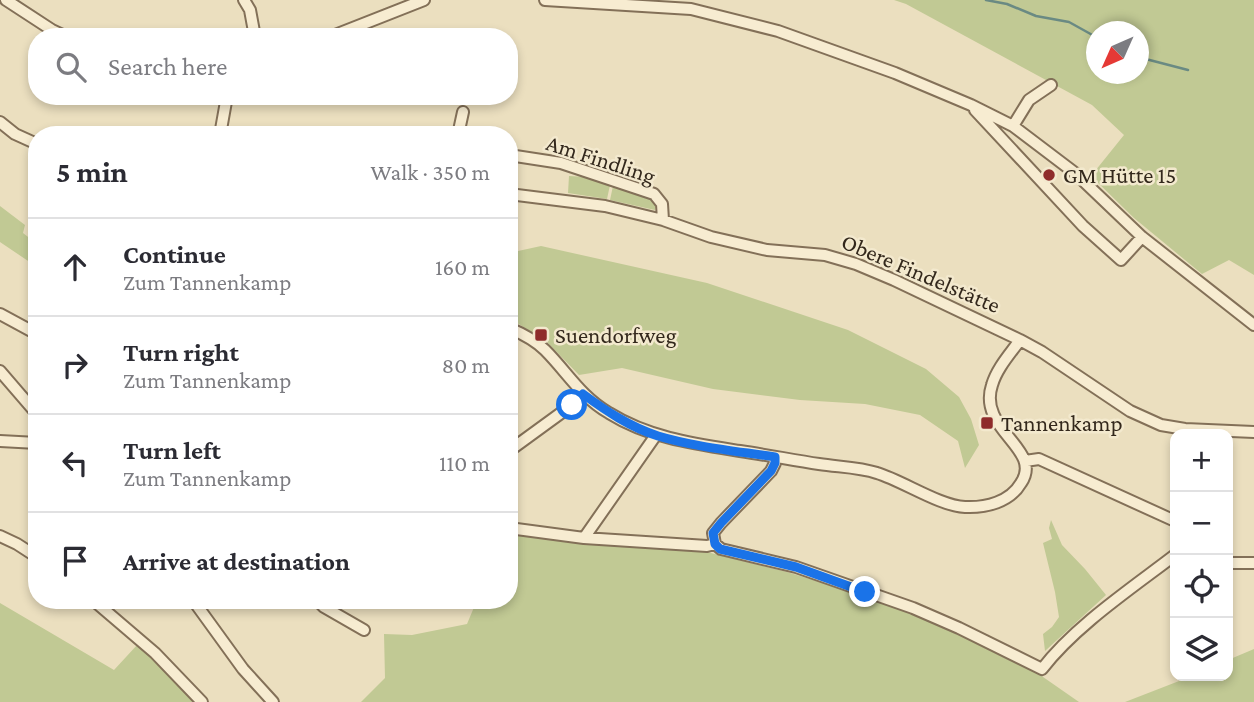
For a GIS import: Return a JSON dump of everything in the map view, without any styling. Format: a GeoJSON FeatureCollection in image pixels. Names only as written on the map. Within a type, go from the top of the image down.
{"type":"FeatureCollection","features":[{"type":"Feature","properties":{"kind":"street"},"geometry":{"type":"LineString","coordinates":[[6,0],[49,28]]}},
{"type":"Feature","properties":{"kind":"street"},"geometry":{"type":"LineString","coordinates":[[244,0],[250,10],[253,28]]}},
{"type":"Feature","properties":{"kind":"street"},"geometry":{"type":"LineString","coordinates":[[353,28],[424,0]]}},
{"type":"Feature","properties":{"kind":"street"},"geometry":{"type":"LineString","coordinates":[[545,0],[691,9],[766,28],[895,73],[971,105],[1013,126],[1075,173],[1142,237],[1254,325]]}},
{"type":"Feature","properties":{"kind":"street"},"geometry":{"type":"LineString","coordinates":[[1013,126],[1029,100],[1051,85]]}},
{"type":"Feature","properties":{"kind":"street"},"geometry":{"type":"LineString","coordinates":[[222,126],[225,105]]}},
{"type":"Feature","properties":{"kind":"street"},"geometry":{"type":"LineString","coordinates":[[971,105],[1083,226],[1121,260],[1142,237]]}},
{"type":"Feature","properties":{"kind":"street"},"geometry":{"type":"LineString","coordinates":[[460,126],[463,112]]}},
{"type":"Feature","properties":{"kind":"street"},"geometry":{"type":"LineString","coordinates":[[0,122],[28,140]]}},
{"type":"Feature","properties":{"kind":"street","name":"Am Findling"},"geometry":{"type":"LineString","coordinates":[[518,156],[561,163],[654,194],[662,204],[663,220]]}},
{"type":"Feature","properties":{"kind":"street","name":"Obere Findelstätte"},"geometry":{"type":"LineString","coordinates":[[518,195],[605,206],[663,220],[722,240],[767,250],[825,255],[856,264],[1020,340],[1130,411],[1161,425],[1185,429],[1254,432]]}},
{"type":"Feature","properties":{"kind":"street"},"geometry":{"type":"LineString","coordinates":[[0,314],[28,329]]}},
{"type":"Feature","properties":{"kind":"street"},"geometry":{"type":"LineString","coordinates":[[518,333],[544,349],[583,394],[609,414],[656,435],[693,444],[875,472],[942,501],[961,507],[981,508],[1013,493],[1027,470],[1020,451],[995,419],[990,404],[991,387],[997,372],[1020,340]]}},
{"type":"Feature","properties":{"kind":"street"},"geometry":{"type":"LineString","coordinates":[[0,371],[28,404]]}},
{"type":"Feature","properties":{"kind":"street"},"geometry":{"type":"LineString","coordinates":[[518,443],[572,405],[583,394]]}},
{"type":"Feature","properties":{"kind":"street"},"geometry":{"type":"LineString","coordinates":[[584,538],[656,435]]}},
{"type":"Feature","properties":{"kind":"street"},"geometry":{"type":"LineString","coordinates":[[0,441],[28,443]]}},
{"type":"Feature","properties":{"kind":"street"},"geometry":{"type":"LineString","coordinates":[[775,457],[771,471],[713,533],[715,544],[720,549],[796,567],[913,608],[1042,669],[1097,615],[1170,559]]}},
{"type":"Feature","properties":{"kind":"street"},"geometry":{"type":"LineString","coordinates":[[1025,461],[1039,459],[1170,519]]}},
{"type":"Feature","properties":{"kind":"street"},"geometry":{"type":"LineString","coordinates":[[518,529],[584,538],[708,546],[715,544]]}},
{"type":"Feature","properties":{"kind":"street"},"geometry":{"type":"LineString","coordinates":[[0,537],[28,551]]}},
{"type":"Feature","properties":{"kind":"street"},"geometry":{"type":"LineString","coordinates":[[1233,563],[1254,563]]}},
{"type":"Feature","properties":{"kind":"street"},"geometry":{"type":"LineString","coordinates":[[104,609],[155,653],[202,702]]}},
{"type":"Feature","properties":{"kind":"street"},"geometry":{"type":"LineString","coordinates":[[200,609],[243,669],[273,702]]}},
{"type":"Feature","properties":{"kind":"street"},"geometry":{"type":"LineString","coordinates":[[327,609],[365,631]]}},
{"type":"Feature","properties":{"kind":"green space"},"geometry":{"type":"Polygon","coordinates":[[[894,0],[1254,0],[1254,275],[1229,260],[1202,274],[1134,218],[1091,176],[1124,135],[1092,105],[894,0]]]}},
{"type":"Feature","properties":{"kind":"green space"},"geometry":{"type":"Polygon","coordinates":[[[569,176],[587,177],[610,185],[607,199],[568,193],[569,176]]]}},
{"type":"Feature","properties":{"kind":"green space"},"geometry":{"type":"Polygon","coordinates":[[[613,186],[653,199],[655,210],[610,200],[613,186]]]}},
{"type":"Feature","properties":{"kind":"green space"},"geometry":{"type":"Polygon","coordinates":[[[0,206],[25,225],[23,233],[28,237],[28,261],[0,242],[0,206]]]}},
{"type":"Feature","properties":{"kind":"green space"},"geometry":{"type":"Polygon","coordinates":[[[541,246],[707,283],[848,330],[926,369],[959,397],[971,419],[979,445],[965,468],[958,441],[920,415],[865,404],[800,400],[713,389],[622,368],[579,375],[546,341],[518,324],[518,251],[541,246]]]}},
{"type":"Feature","properties":{"kind":"green space"},"geometry":{"type":"Polygon","coordinates":[[[1051,520],[1062,545],[1106,595],[1045,651],[1043,634],[1059,617],[1043,543],[1052,539],[1049,528],[1051,520]]]}},
{"type":"Feature","properties":{"kind":"green space"},"geometry":{"type":"Polygon","coordinates":[[[518,534],[707,552],[787,572],[865,596],[946,628],[1033,670],[1079,702],[361,702],[385,678],[384,634],[412,635],[467,624],[473,609],[518,609],[518,534]]]}},
{"type":"Feature","properties":{"kind":"green space"},"geometry":{"type":"Polygon","coordinates":[[[0,603],[114,670],[138,644],[195,702],[0,702],[0,603]]]}},
{"type":"Feature","properties":{"kind":"green space"},"geometry":{"type":"Polygon","coordinates":[[[1254,649],[1254,702],[1125,702],[1179,681],[1233,681],[1233,658],[1254,649]]]}},
{"type":"Feature","properties":{"kind":"waterway"},"geometry":{"type":"LineString","coordinates":[[986,0],[1007,4],[1036,16],[1069,22],[1086,31]]}},
{"type":"Feature","properties":{"kind":"waterway"},"geometry":{"type":"LineString","coordinates":[[1149,60],[1188,70]]}},
{"type":"Feature","properties":{"kind":"place","name":"GM Hütte 15"},"geometry":{"type":"Point","coordinates":[1049,175]}},
{"type":"Feature","properties":{"kind":"place","name":"Suendorfweg"},"geometry":{"type":"Point","coordinates":[541,335]}},
{"type":"Feature","properties":{"kind":"place","name":"Tannenkamp"},"geometry":{"type":"Point","coordinates":[987,423]}},
{"type":"Feature","properties":{"kind":"route"},"geometry":{"type":"LineString","coordinates":[[572,405],[583,394],[609,414],[656,435],[693,444],[775,457],[771,471],[713,533],[715,544],[720,549],[796,567],[865,592]]}}]}
